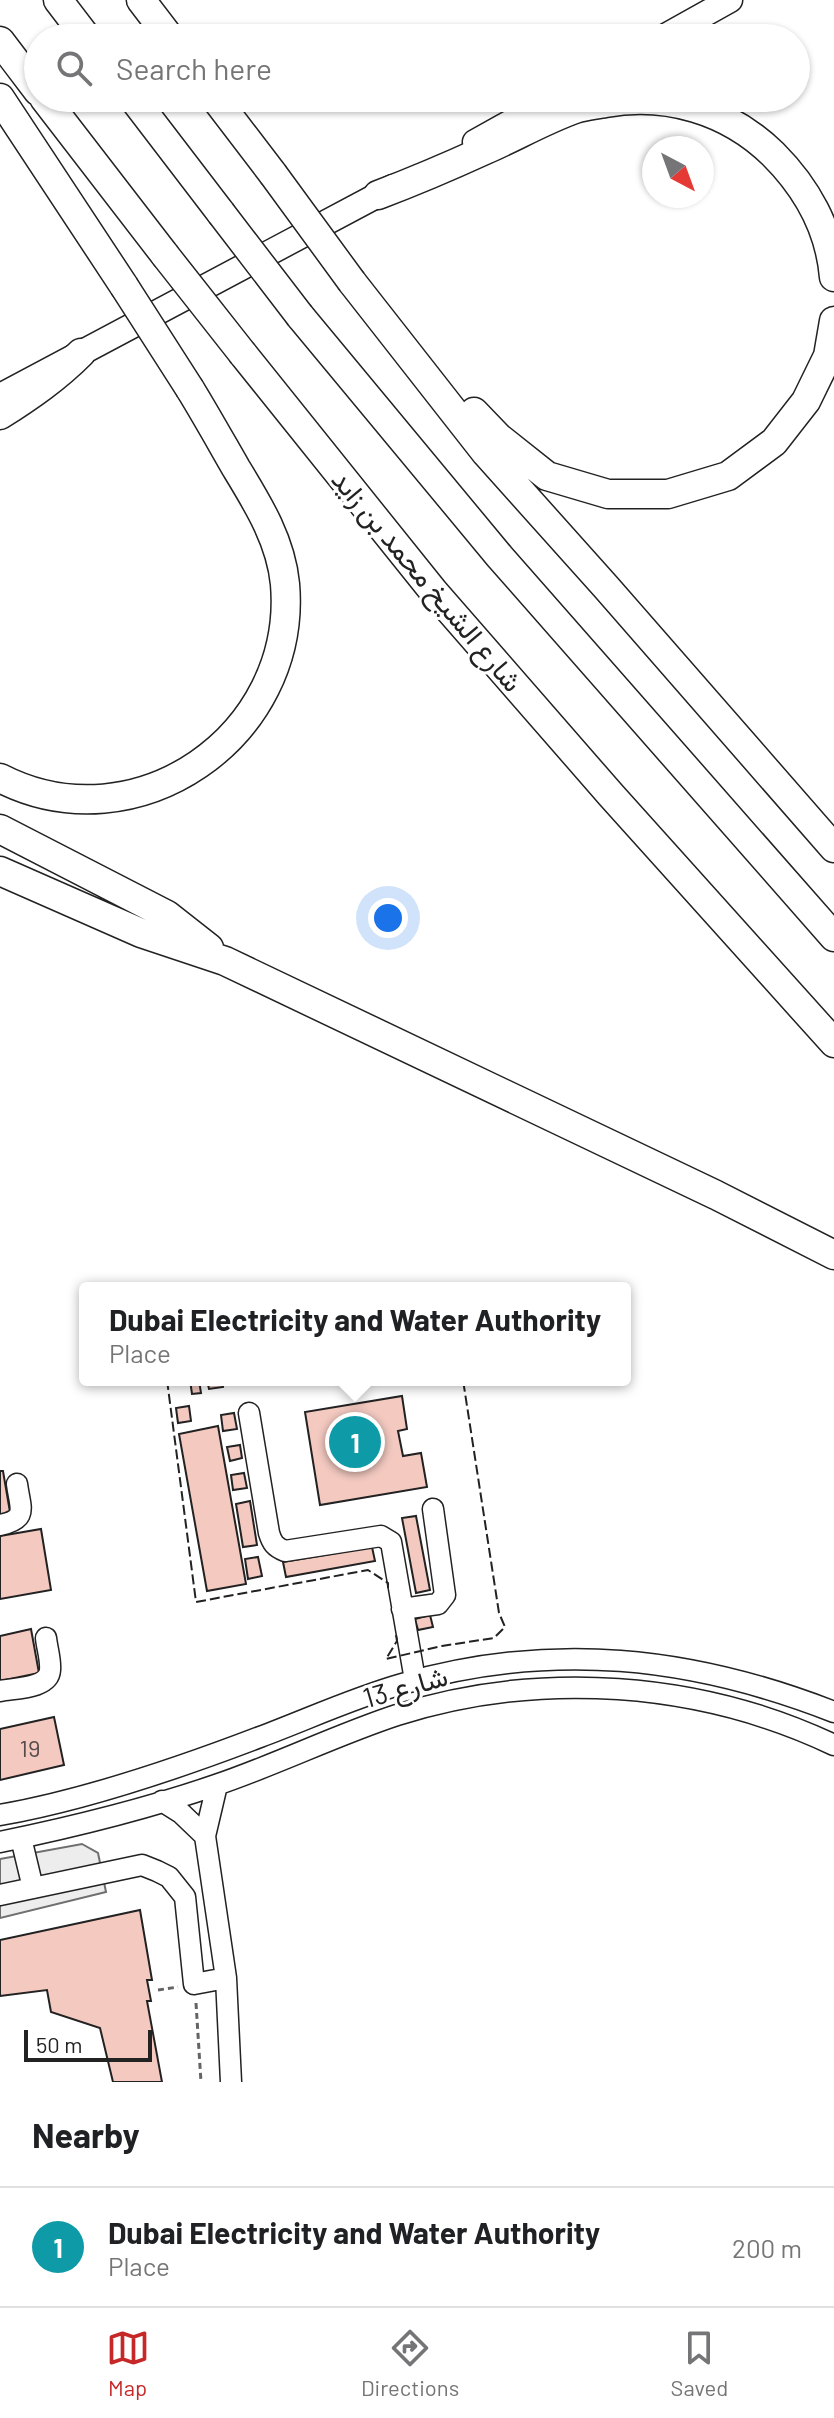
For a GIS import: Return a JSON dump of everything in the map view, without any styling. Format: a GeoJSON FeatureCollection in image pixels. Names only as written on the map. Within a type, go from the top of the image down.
{"type":"FeatureCollection","features":[{"type":"Feature","properties":{"kind":"highway"},"geometry":{"type":"LineString","coordinates":[[58,0],[76,24]]}},
{"type":"Feature","properties":{"kind":"highway"},"geometry":{"type":"LineString","coordinates":[[141,0],[159,24]]}},
{"type":"Feature","properties":{"kind":"highway"},"geometry":{"type":"LineString","coordinates":[[0,41],[24,73]]}},
{"type":"Feature","properties":{"kind":"highway"},"geometry":{"type":"LineString","coordinates":[[0,98],[190,389],[271,530],[285,584],[285,612],[275,667],[264,693],[249,717],[192,771],[169,783],[137,793],[105,798],[72,798],[40,793],[0,778]]}},
{"type":"Feature","properties":{"kind":"highway","name":"شارع الشيخ محمد بن زايد"},"geometry":{"type":"LineString","coordinates":[[55,112],[434,592],[834,1043]]}},
{"type":"Feature","properties":{"kind":"highway"},"geometry":{"type":"LineString","coordinates":[[144,112],[300,316],[500,557],[834,937]]}},
{"type":"Feature","properties":{"kind":"highway"},"geometry":{"type":"LineString","coordinates":[[226,112],[370,306],[486,453],[834,848]]}},
{"type":"Feature","properties":{"kind":"highway"},"geometry":{"type":"LineString","coordinates":[[378,195],[440,171],[569,112]]}},
{"type":"Feature","properties":{"kind":"highway"},"geometry":{"type":"LineString","coordinates":[[709,112],[756,138],[792,174],[818,215],[833,259],[834,277]]}},
{"type":"Feature","properties":{"kind":"highway"},"geometry":{"type":"LineString","coordinates":[[370,306],[401,327],[498,437],[547,476],[608,494],[668,494],[728,476],[774,442],[812,390],[828,356],[834,321]]}},
{"type":"Feature","properties":{"kind":"highway"},"geometry":{"type":"LineString","coordinates":[[0,415],[59,376],[81,353]]}},
{"type":"Feature","properties":{"kind":"highway"},"geometry":{"type":"LineString","coordinates":[[0,829],[167,915],[225,961]]}},
{"type":"Feature","properties":{"kind":"highway"},"geometry":{"type":"LineString","coordinates":[[0,871],[141,933],[225,961],[834,1255]]}},
{"type":"Feature","properties":{"kind":"main road"},"geometry":{"type":"LineString","coordinates":[[687,24],[730,0]]}},
{"type":"Feature","properties":{"kind":"main road"},"geometry":{"type":"LineString","coordinates":[[0,396],[529,112]]}},
{"type":"Feature","properties":{"kind":"street"},"geometry":{"type":"LineString","coordinates":[[249,1413],[271,1542],[277,1548],[285,1551],[376,1536],[391,1542],[415,1680]]}},
{"type":"Feature","properties":{"kind":"street"},"geometry":{"type":"LineString","coordinates":[[0,1525],[19,1519],[17,1484]]}},
{"type":"Feature","properties":{"kind":"street"},"geometry":{"type":"LineString","coordinates":[[402,1609],[438,1604],[445,1595],[433,1509]]}},
{"type":"Feature","properties":{"kind":"street"},"geometry":{"type":"LineString","coordinates":[[0,1691],[39,1684],[47,1679],[51,1672],[46,1638]]}},
{"type":"Feature","properties":{"kind":"street","name":"شارع 13"},"geometry":{"type":"LineString","coordinates":[[0,1815],[33,1809],[175,1767],[350,1701],[415,1680],[504,1663],[617,1661],[674,1667],[729,1677],[785,1693],[834,1712]]}},
{"type":"Feature","properties":{"kind":"street","name":"شارع 13"},"geometry":{"type":"LineString","coordinates":[[0,1842],[115,1815],[217,1785],[398,1715],[502,1691],[608,1688],[661,1693],[764,1717],[834,1745]]}},
{"type":"Feature","properties":{"kind":"street"},"geometry":{"type":"LineString","coordinates":[[217,1785],[205,1836],[226,1978],[231,2082]]}},
{"type":"Feature","properties":{"kind":"street"},"geometry":{"type":"LineString","coordinates":[[162,1801],[181,1813],[205,1836]]}},
{"type":"Feature","properties":{"kind":"street"},"geometry":{"type":"LineString","coordinates":[[21,1838],[32,1883]]}},
{"type":"Feature","properties":{"kind":"street"},"geometry":{"type":"LineString","coordinates":[[0,1886],[142,1865],[169,1877],[185,1897],[194,1984],[226,1978]]}},
{"type":"Feature","properties":{"kind":"street"},"geometry":{"type":"LineString","coordinates":[[0,1895],[32,1883]]}},
{"type":"Feature","properties":{"kind":"path"},"geometry":{"type":"LineString","coordinates":[[194,1984],[201,2082]]}},
{"type":"Feature","properties":{"kind":"shaded area"},"geometry":{"type":"Polygon","coordinates":[[[82,1844],[98,1853],[106,1892],[0,1918],[0,1859],[82,1844]]]}},
{"type":"Feature","properties":{"kind":"building"},"geometry":{"type":"Polygon","coordinates":[[[191,1386],[200,1386],[201,1393],[192,1394],[191,1386]]]}},
{"type":"Feature","properties":{"kind":"building"},"geometry":{"type":"Polygon","coordinates":[[[402,1396],[407,1429],[398,1431],[403,1456],[421,1453],[427,1487],[320,1505],[305,1412],[402,1396]]]}},
{"type":"Feature","properties":{"kind":"building"},"geometry":{"type":"Polygon","coordinates":[[[189,1406],[191,1421],[178,1423],[176,1408],[189,1406]]]}},
{"type":"Feature","properties":{"kind":"building"},"geometry":{"type":"Polygon","coordinates":[[[234,1413],[237,1429],[223,1431],[221,1415],[234,1413]]]}},
{"type":"Feature","properties":{"kind":"building"},"geometry":{"type":"Polygon","coordinates":[[[218,1426],[246,1584],[207,1591],[179,1434],[218,1426]]]}},
{"type":"Feature","properties":{"kind":"building"},"geometry":{"type":"Polygon","coordinates":[[[240,1445],[242,1458],[230,1461],[227,1447],[240,1445]]]}},
{"type":"Feature","properties":{"kind":"building"},"geometry":{"type":"Polygon","coordinates":[[[0,1471],[3,1471],[11,1518],[0,1520],[0,1471]]]}},
{"type":"Feature","properties":{"kind":"building"},"geometry":{"type":"Polygon","coordinates":[[[244,1473],[247,1488],[233,1490],[231,1475],[244,1473]]]}},
{"type":"Feature","properties":{"kind":"building"},"geometry":{"type":"Polygon","coordinates":[[[250,1501],[257,1545],[243,1547],[236,1504],[250,1501]]]}},
{"type":"Feature","properties":{"kind":"building"},"geometry":{"type":"Polygon","coordinates":[[[416,1516],[430,1590],[416,1593],[402,1518],[416,1516]]]}},
{"type":"Feature","properties":{"kind":"building"},"geometry":{"type":"Polygon","coordinates":[[[41,1529],[51,1590],[0,1599],[0,1536],[41,1529]]]}},
{"type":"Feature","properties":{"kind":"building"},"geometry":{"type":"Polygon","coordinates":[[[372,1547],[375,1561],[286,1577],[283,1562],[372,1547]]]}},
{"type":"Feature","properties":{"kind":"building"},"geometry":{"type":"Polygon","coordinates":[[[258,1557],[262,1576],[248,1579],[245,1559],[258,1557]]]}},
{"type":"Feature","properties":{"kind":"building"},"geometry":{"type":"Polygon","coordinates":[[[430,1615],[433,1627],[418,1630],[415,1619],[430,1615]]]}},
{"type":"Feature","properties":{"kind":"building"},"geometry":{"type":"Polygon","coordinates":[[[31,1629],[39,1673],[0,1681],[0,1636],[31,1629]]]}},
{"type":"Feature","properties":{"kind":"building"},"geometry":{"type":"Polygon","coordinates":[[[54,1717],[64,1765],[0,1780],[0,1729],[54,1717]]]}},
{"type":"Feature","properties":{"kind":"building"},"geometry":{"type":"Polygon","coordinates":[[[140,1910],[152,1980],[147,1980],[151,2001],[147,2001],[162,2082],[113,2082],[100,2028],[51,2012],[47,1990],[0,1996],[0,1940],[140,1910]]]}},
{"type":"Feature","properties":{"kind":"fence"},"geometry":{"type":"LineString","coordinates":[[168,1386],[196,1602],[368,1570],[388,1583],[388,1588]]}},
{"type":"Feature","properties":{"kind":"fence"},"geometry":{"type":"LineString","coordinates":[[396,1635],[397,1641],[386,1659],[494,1638],[505,1627],[499,1613],[464,1386]]}},
{"type":"Feature","properties":{"kind":"place","name":"Dubai Electricity and Water Authority"},"geometry":{"type":"Point","coordinates":[355,1442]}}]}
